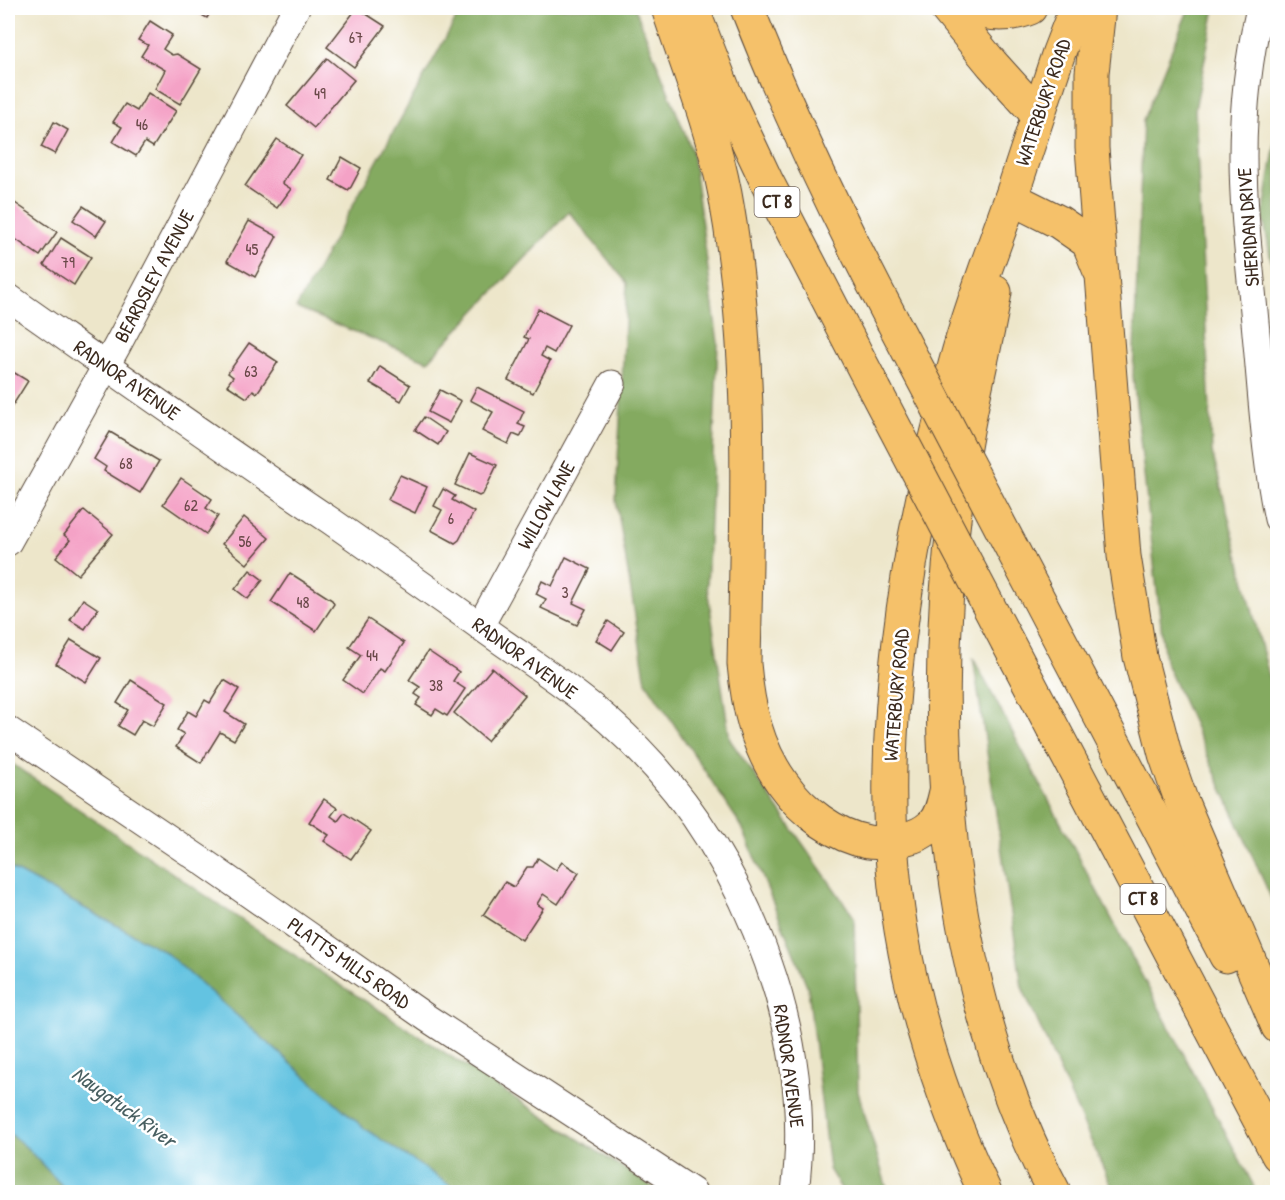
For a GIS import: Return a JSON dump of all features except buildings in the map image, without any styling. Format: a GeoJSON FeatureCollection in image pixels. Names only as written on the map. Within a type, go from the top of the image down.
{"type":"FeatureCollection","features":[{"type":"Feature","properties":{"kind":"main road"},"geometry":{"type":"LineString","coordinates":[[668,8],[691,72],[715,151],[725,192],[739,283],[746,369],[748,458],[744,664],[747,696],[754,728],[766,759],[783,786],[805,809],[826,825],[847,836],[868,842],[891,842],[913,837],[932,825],[942,809],[947,787]]}},
{"type":"Feature","properties":{"kind":"main road","name":"CT 8"},"geometry":{"type":"LineString","coordinates":[[692,8],[725,93],[766,180],[1278,1155]]}},
{"type":"Feature","properties":{"kind":"main road","name":"CT 8"},"geometry":{"type":"LineString","coordinates":[[747,8],[810,158],[891,320],[1278,1053]]}},
{"type":"Feature","properties":{"kind":"main road"},"geometry":{"type":"LineString","coordinates":[[946,8],[1038,115]]}},
{"type":"Feature","properties":{"kind":"main road"},"geometry":{"type":"LineString","coordinates":[[967,8],[985,13],[1005,14],[1030,8]]}},
{"type":"Feature","properties":{"kind":"main road","name":"WATERBURY ROAD"},"geometry":{"type":"LineString","coordinates":[[985,1192],[946,1102],[926,1042],[903,938],[891,842],[892,700],[912,561],[931,463],[956,360],[1076,8]]}},
{"type":"Feature","properties":{"kind":"main road"},"geometry":{"type":"LineString","coordinates":[[1099,8],[1092,73],[1092,148],[1124,556],[1131,609],[1147,688],[1165,754],[1181,800],[1278,1027]]}},
{"type":"Feature","properties":{"kind":"main road"},"geometry":{"type":"LineString","coordinates":[[1011,198],[1059,222],[1088,242],[1096,258],[1102,279]]}},
{"type":"Feature","properties":{"kind":"main road","name":"WATERBURY ROAD"},"geometry":{"type":"LineString","coordinates":[[1011,198],[991,320],[960,471],[954,517],[945,611],[943,722],[953,851],[973,967],[1004,1079],[1054,1192]]}},
{"type":"Feature","properties":{"kind":"street","name":"BEARDSLEY AVENUE"},"geometry":{"type":"LineString","coordinates":[[8,542],[106,365],[296,8]]}},
{"type":"Feature","properties":{"kind":"street","name":"SHERIDAN DRIVE"},"geometry":{"type":"LineString","coordinates":[[1260,8],[1244,108],[1243,157],[1245,206],[1268,458],[1278,519]]}},
{"type":"Feature","properties":{"kind":"street","name":"RADNOR AVENUE"},"geometry":{"type":"LineString","coordinates":[[8,297],[421,583],[560,683],[609,722],[644,755],[700,822],[723,859],[762,945],[778,992],[789,1036],[796,1082],[799,1128],[795,1192]]}},
{"type":"Feature","properties":{"kind":"street","name":"WILLOW LANE"},"geometry":{"type":"LineString","coordinates":[[480,626],[612,384]]}},
{"type":"Feature","properties":{"kind":"street","name":"PLATTS MILLS ROAD"},"geometry":{"type":"LineString","coordinates":[[8,730],[204,862],[427,1018],[693,1192]]}},
{"type":"Feature","properties":{"kind":"green space"},"geometry":{"type":"Polygon","coordinates":[[[462,8],[635,8],[692,151],[718,343],[707,587],[730,740],[854,917],[858,1092],[888,1192],[843,1192],[829,1169],[808,988],[742,827],[646,682],[616,500],[627,283],[569,212],[428,361],[296,308],[462,8]]]}},
{"type":"Feature","properties":{"kind":"green space"},"geometry":{"type":"Polygon","coordinates":[[[1189,8],[1215,8],[1195,109],[1212,452],[1274,696],[1277,699],[1277,911],[1165,661],[1133,377],[1143,120],[1189,8]]]}},
{"type":"Feature","properties":{"kind":"green space"},"geometry":{"type":"Polygon","coordinates":[[[1277,132],[1277,293],[1263,216],[1277,132]]]}},
{"type":"Feature","properties":{"kind":"green space"},"geometry":{"type":"Polygon","coordinates":[[[973,658],[1257,1192],[1114,1192],[1022,987],[973,658]]]}},
{"type":"Feature","properties":{"kind":"green space"},"geometry":{"type":"Polygon","coordinates":[[[8,761],[268,938],[660,1192],[460,1192],[364,1128],[164,951],[8,867],[8,761]]]}},
{"type":"Feature","properties":{"kind":"green space"},"geometry":{"type":"Polygon","coordinates":[[[8,1132],[26,1147],[68,1192],[8,1192],[8,1132]]]}},
{"type":"Feature","properties":{"kind":"water","name":"Naugatuck River"},"geometry":{"type":"Polygon","coordinates":[[[8,867],[164,951],[364,1128],[460,1192],[68,1192],[26,1147],[8,1132],[8,867]]]}}]}
